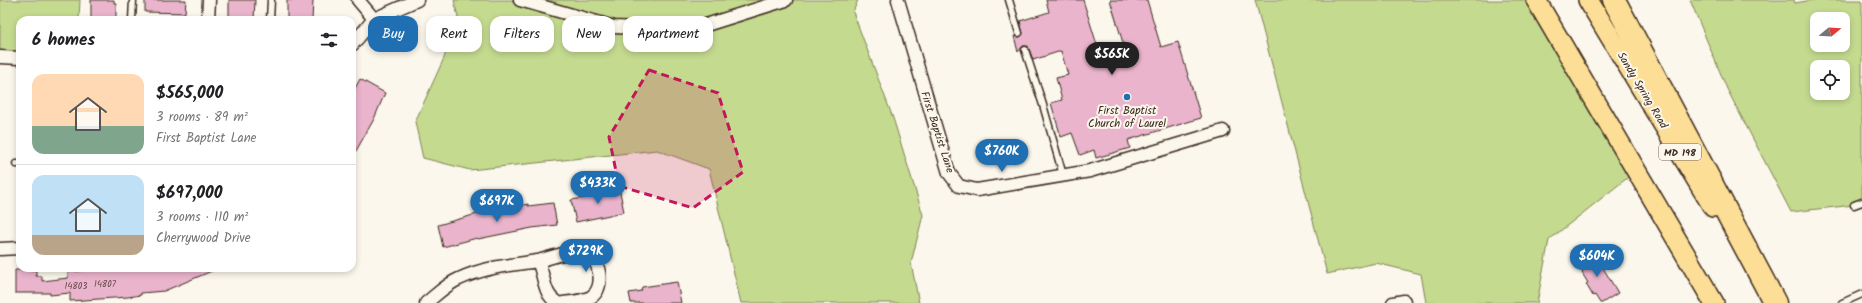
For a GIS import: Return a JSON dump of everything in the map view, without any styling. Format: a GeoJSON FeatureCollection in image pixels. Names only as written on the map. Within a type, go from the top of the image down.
{"type":"FeatureCollection","features":[{"type":"Feature","properties":{"kind":"highway"},"geometry":{"type":"LineString","coordinates":[[1614,0],[1774,303]]}},
{"type":"Feature","properties":{"kind":"main road"},"geometry":{"type":"LineString","coordinates":[[1536,0],[1714,303]]}},
{"type":"Feature","properties":{"kind":"main road","name":"Sandy Spring Road"},"geometry":{"type":"LineString","coordinates":[[1588,0],[1774,303]]}},
{"type":"Feature","properties":{"kind":"street"},"geometry":{"type":"LineString","coordinates":[[208,16],[209,0]]}},
{"type":"Feature","properties":{"kind":"street"},"geometry":{"type":"LineString","coordinates":[[358,0],[371,16]]}},
{"type":"Feature","properties":{"kind":"street"},"geometry":{"type":"LineString","coordinates":[[381,16],[417,0]]}},
{"type":"Feature","properties":{"kind":"street"},"geometry":{"type":"LineString","coordinates":[[520,0],[614,27],[660,29],[706,25],[786,0]]}},
{"type":"Feature","properties":{"kind":"street","name":"First Baptist Lane"},"geometry":{"type":"LineString","coordinates":[[898,0],[949,173],[959,186],[976,190],[1090,171],[1223,131]]}},
{"type":"Feature","properties":{"kind":"street"},"geometry":{"type":"LineString","coordinates":[[356,40],[368,26]]}},
{"type":"Feature","properties":{"kind":"street"},"geometry":{"type":"LineString","coordinates":[[0,57],[16,58]]}},
{"type":"Feature","properties":{"kind":"street"},"geometry":{"type":"LineString","coordinates":[[0,249],[16,248]]}},
{"type":"Feature","properties":{"kind":"street"},"geometry":{"type":"LineString","coordinates":[[426,303],[458,279],[480,270],[538,261],[576,252],[584,252],[591,256],[599,272],[599,282],[596,291],[591,296],[563,303]]}},
{"type":"Feature","properties":{"kind":"street"},"geometry":{"type":"LineString","coordinates":[[538,261],[544,274],[548,295],[552,300],[558,303]]}},
{"type":"Feature","properties":{"kind":"lane"},"geometry":{"type":"LineString","coordinates":[[132,16],[133,0]]}},
{"type":"Feature","properties":{"kind":"lane"},"geometry":{"type":"LineString","coordinates":[[270,16],[271,0]]}},
{"type":"Feature","properties":{"kind":"lane"},"geometry":{"type":"LineString","coordinates":[[1009,0],[1019,33]]}},
{"type":"Feature","properties":{"kind":"lane"},"geometry":{"type":"LineString","coordinates":[[1025,50],[1043,105],[1062,175]]}},
{"type":"Feature","properties":{"kind":"lane"},"geometry":{"type":"LineString","coordinates":[[1854,205],[1862,202]]}},
{"type":"Feature","properties":{"kind":"lane"},"geometry":{"type":"LineString","coordinates":[[1842,303],[1862,294]]}},
{"type":"Feature","properties":{"kind":"highlighted area"},"geometry":{"type":"Polygon","coordinates":[[[649,70],[718,93],[743,172],[693,208],[619,186],[609,137],[649,70]]]}},
{"type":"Feature","properties":{"kind":"green space"},"geometry":{"type":"Polygon","coordinates":[[[0,0],[80,0],[79,16],[16,16],[16,58],[0,57],[0,0]]]}},
{"type":"Feature","properties":{"kind":"green space"},"geometry":{"type":"Polygon","coordinates":[[[454,0],[858,0],[853,12],[893,118],[923,215],[911,263],[919,303],[741,303],[709,169],[657,150],[470,170],[423,158],[415,122],[446,52],[482,52],[482,16],[458,16],[454,0]]]}},
{"type":"Feature","properties":{"kind":"green space"},"geometry":{"type":"Polygon","coordinates":[[[1255,0],[1536,0],[1636,171],[1549,240],[1537,303],[1426,303],[1421,274],[1376,263],[1327,274],[1255,0]]]}},
{"type":"Feature","properties":{"kind":"green space"},"geometry":{"type":"Polygon","coordinates":[[[1690,0],[1794,0],[1795,3],[1812,0],[1862,0],[1862,199],[1854,205],[1791,212],[1727,89],[1690,0]]]}},
{"type":"Feature","properties":{"kind":"building"},"geometry":{"type":"Polygon","coordinates":[[[91,0],[114,0],[114,3],[116,3],[116,16],[91,16],[91,0]]]}},
{"type":"Feature","properties":{"kind":"building"},"geometry":{"type":"Polygon","coordinates":[[[145,0],[186,0],[185,13],[145,12],[145,0]]]}},
{"type":"Feature","properties":{"kind":"building"},"geometry":{"type":"Polygon","coordinates":[[[229,0],[255,0],[254,16],[229,16],[229,0]]]}},
{"type":"Feature","properties":{"kind":"building"},"geometry":{"type":"Polygon","coordinates":[[[287,0],[313,0],[312,16],[287,16],[287,0]]]}},
{"type":"Feature","properties":{"kind":"building"},"geometry":{"type":"Polygon","coordinates":[[[1046,0],[1083,0],[1103,64],[1127,56],[1110,0],[1147,0],[1161,47],[1178,42],[1201,118],[1128,140],[1130,148],[1096,158],[1094,150],[1080,155],[1072,133],[1061,137],[1051,103],[1062,100],[1056,78],[1068,75],[1061,51],[1033,60],[1028,46],[1023,46],[1018,52],[1014,36],[1020,37],[1023,34],[1020,21],[1049,12],[1046,0]]]}},
{"type":"Feature","properties":{"kind":"building"},"geometry":{"type":"Polygon","coordinates":[[[360,79],[385,93],[374,119],[356,151],[356,86],[360,79]]]}},
{"type":"Feature","properties":{"kind":"building"},"geometry":{"type":"Polygon","coordinates":[[[619,187],[624,212],[576,222],[571,200],[584,198],[583,196],[596,194],[595,192],[619,187]]]}},
{"type":"Feature","properties":{"kind":"building"},"geometry":{"type":"Polygon","coordinates":[[[553,203],[557,225],[477,238],[443,247],[438,225],[484,212],[483,208],[503,205],[504,209],[528,204],[528,206],[553,203]]]}},
{"type":"Feature","properties":{"kind":"building"},"geometry":{"type":"Polygon","coordinates":[[[1593,251],[1618,293],[1602,303],[1600,303],[1595,295],[1593,296],[1586,284],[1588,283],[1582,273],[1583,272],[1576,261],[1593,251]]]}},
{"type":"Feature","properties":{"kind":"building"},"geometry":{"type":"Polygon","coordinates":[[[15,270],[16,272],[36,272],[36,276],[42,276],[42,281],[68,278],[68,272],[209,272],[164,291],[141,293],[141,295],[128,297],[70,301],[70,293],[50,295],[50,293],[15,293],[15,270]]]}},
{"type":"Feature","properties":{"kind":"building"},"geometry":{"type":"Polygon","coordinates":[[[677,282],[681,303],[631,303],[629,293],[641,291],[642,287],[677,282]]]}},
{"type":"Feature","properties":{"kind":"place","name":"First Baptist Church of Laurel"},"geometry":{"type":"Point","coordinates":[1127,97]}}]}
